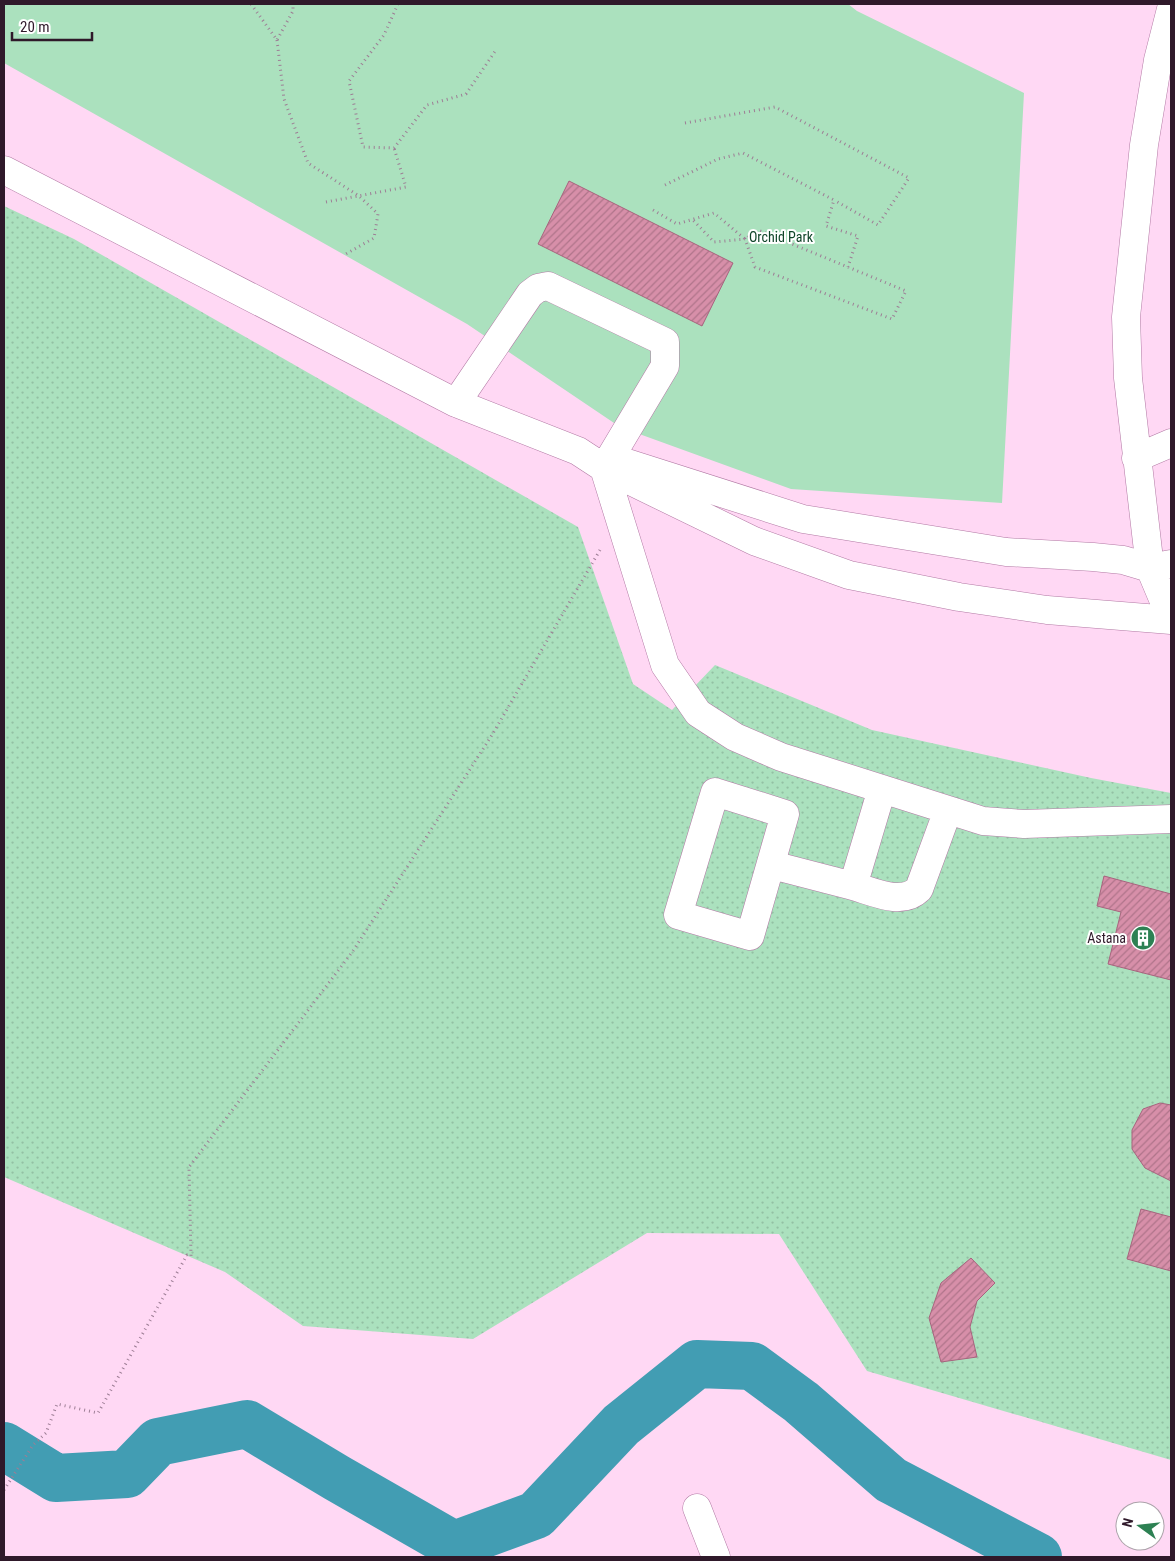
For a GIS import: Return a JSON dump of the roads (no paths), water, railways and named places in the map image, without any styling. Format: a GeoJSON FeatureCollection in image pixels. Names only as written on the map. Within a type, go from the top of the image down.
{"type":"FeatureCollection","features":[{"type":"Feature","properties":{"kind":"street"},"geometry":{"type":"LineString","coordinates":[[606,462],[754,541],[849,575],[958,597],[1047,610],[1171,619],[1136,458],[1128,378],[1126,317],[1144,145],[1158,60],[1171,9]]}},
{"type":"Feature","properties":{"kind":"street"},"geometry":{"type":"LineString","coordinates":[[4,170],[456,403],[606,462],[803,519],[1006,552],[1093,557],[1161,566]]}},
{"type":"Feature","properties":{"kind":"street"},"geometry":{"type":"LineString","coordinates":[[456,403],[530,294],[538,288],[548,286],[666,342],[665,366],[606,462],[618,520],[665,666],[698,713],[735,737],[781,757],[983,821],[1024,824],[1171,820]]}},
{"type":"Feature","properties":{"kind":"street"},"geometry":{"type":"LineString","coordinates":[[1136,458],[1171,443]]}},
{"type":"Feature","properties":{"kind":"street"},"geometry":{"type":"LineString","coordinates":[[853,886],[882,789]]}},
{"type":"Feature","properties":{"kind":"street"},"geometry":{"type":"LineString","coordinates":[[715,792],[785,814],[772,866],[750,936],[678,915],[715,792]]}},
{"type":"Feature","properties":{"kind":"street"},"geometry":{"type":"LineString","coordinates":[[772,866],[901,898],[912,896],[919,889],[948,810]]}},
{"type":"Feature","properties":{"kind":"street"},"geometry":{"type":"LineString","coordinates":[[697,1508],[716,1557]]}},
{"type":"Feature","properties":{"kind":"waterway"},"geometry":{"type":"LineString","coordinates":[[4,1446],[56,1478],[127,1474],[158,1442],[247,1424],[454,1545],[536,1515],[621,1425],[697,1364],[752,1366],[801,1402],[891,1480],[1038,1557]]}},
{"type":"Feature","properties":{"kind":"place","name":"Astana"},"geometry":{"type":"Point","coordinates":[1143,938]}},
{"type":"Feature","properties":{"kind":"park label","name":"Orchid Park"},"geometry":{"type":"Point","coordinates":[781,237]}}]}
